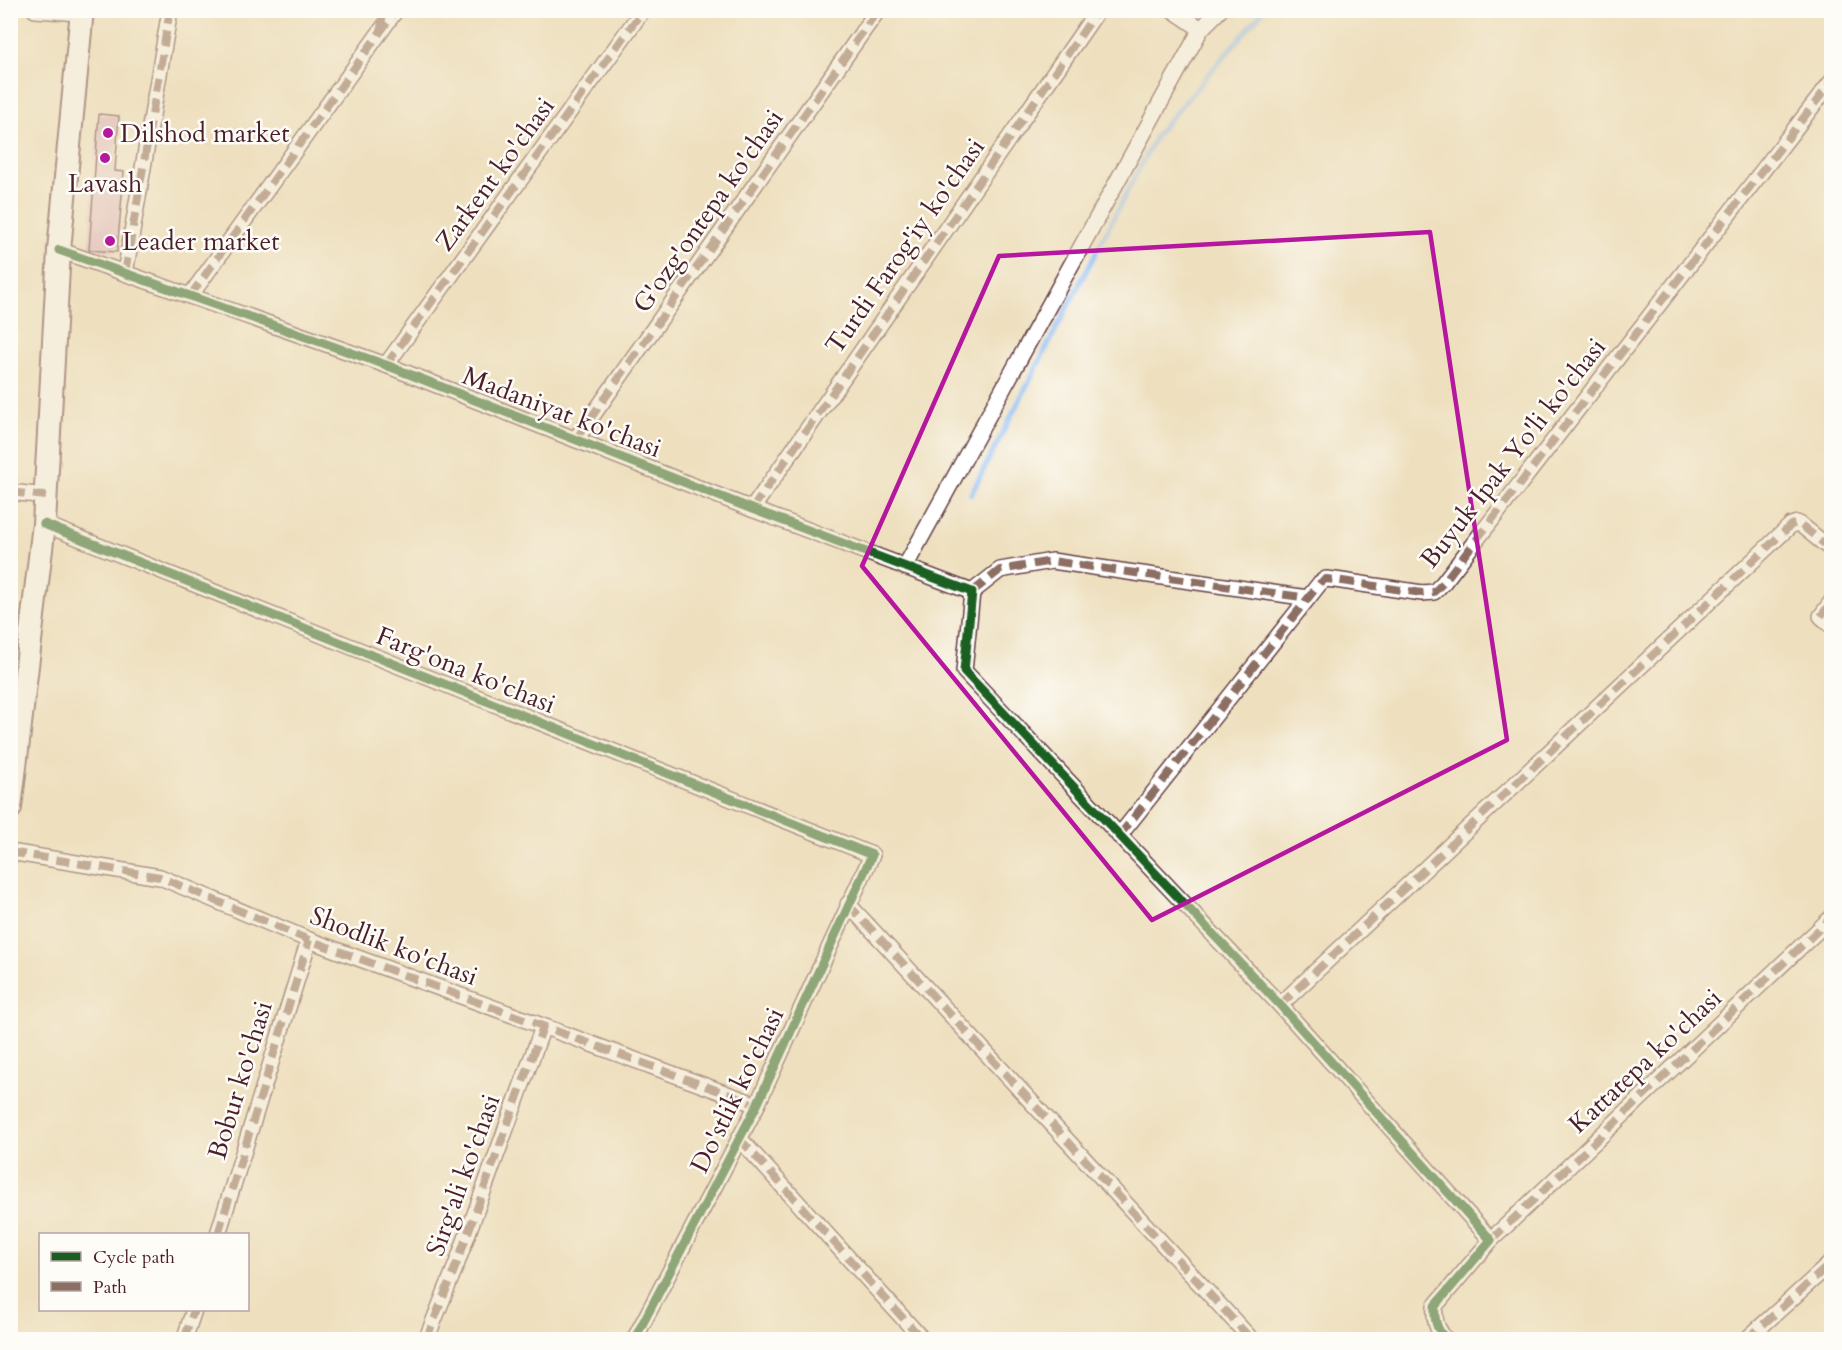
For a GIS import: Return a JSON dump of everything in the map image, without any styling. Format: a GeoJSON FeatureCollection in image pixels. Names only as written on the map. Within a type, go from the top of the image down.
{"type":"FeatureCollection","features":[{"type":"Feature","properties":{"kind":"street"},"geometry":{"type":"LineString","coordinates":[[10,808],[44,524],[59,250],[82,12],[35,10]]}},
{"type":"Feature","properties":{"kind":"street"},"geometry":{"type":"LineString","coordinates":[[125,273],[170,10]]}},
{"type":"Feature","properties":{"kind":"street"},"geometry":{"type":"LineString","coordinates":[[380,32],[383,10]]}},
{"type":"Feature","properties":{"kind":"street"},"geometry":{"type":"LineString","coordinates":[[190,296],[396,10]]}},
{"type":"Feature","properties":{"kind":"street","name":"Zarkent ko'chasi"},"geometry":{"type":"LineString","coordinates":[[386,365],[643,10]]}},
{"type":"Feature","properties":{"kind":"street","name":"G'ozg'ontepa ko'chasi"},"geometry":{"type":"LineString","coordinates":[[576,440],[878,10]]}},
{"type":"Feature","properties":{"kind":"street","name":"Turdi Farog'iy ko'chasi"},"geometry":{"type":"LineString","coordinates":[[752,509],[1098,10]]}},
{"type":"Feature","properties":{"kind":"street"},"geometry":{"type":"LineString","coordinates":[[1173,10],[1201,29]]}},
{"type":"Feature","properties":{"kind":"street"},"geometry":{"type":"LineString","coordinates":[[905,567],[1201,29],[1220,10]]}},
{"type":"Feature","properties":{"kind":"street","name":"Buyuk Ipak Yo'li ko'chasi"},"geometry":{"type":"LineString","coordinates":[[1119,836],[1320,583],[1326,579],[1422,593],[1434,592],[1443,583],[1832,81]]}},
{"type":"Feature","properties":{"kind":"street","name":"Madaniyat ko'chasi"},"geometry":{"type":"LineString","coordinates":[[59,250],[386,365],[752,509],[972,592]]}},
{"type":"Feature","properties":{"kind":"street"},"geometry":{"type":"LineString","coordinates":[[10,492],[46,496]]}},
{"type":"Feature","properties":{"kind":"street"},"geometry":{"type":"LineString","coordinates":[[1280,1005],[1791,525],[1797,523],[1801,525],[1832,550]]}},
{"type":"Feature","properties":{"kind":"street","name":"Farg'ona ko'chasi"},"geometry":{"type":"LineString","coordinates":[[44,524],[872,855]]}},
{"type":"Feature","properties":{"kind":"street"},"geometry":{"type":"LineString","coordinates":[[1308,598],[1052,561],[1000,570],[972,592],[963,672],[1280,1005],[1491,1240]]}},
{"type":"Feature","properties":{"kind":"street"},"geometry":{"type":"LineString","coordinates":[[1826,621],[1832,601]]}},
{"type":"Feature","properties":{"kind":"street","name":"Shodlik ko'chasi"},"geometry":{"type":"LineString","coordinates":[[10,852],[160,877],[309,940],[757,1105]]}},
{"type":"Feature","properties":{"kind":"street","name":"Do'stlik ko'chasi"},"geometry":{"type":"LineString","coordinates":[[634,1340],[757,1105],[872,855]]}},
{"type":"Feature","properties":{"kind":"street"},"geometry":{"type":"LineString","coordinates":[[848,904],[1252,1340]]}},
{"type":"Feature","properties":{"kind":"street","name":"Kattatepa ko'chasi"},"geometry":{"type":"LineString","coordinates":[[1446,1340],[1434,1320],[1435,1306],[1491,1240],[1832,917]]}},
{"type":"Feature","properties":{"kind":"street","name":"Bobur ko'chasi"},"geometry":{"type":"LineString","coordinates":[[218,1233],[309,940]]}},
{"type":"Feature","properties":{"kind":"street","name":"Sirg'ali ko'chasi"},"geometry":{"type":"LineString","coordinates":[[426,1340],[458,1263],[543,1027]]}},
{"type":"Feature","properties":{"kind":"street"},"geometry":{"type":"LineString","coordinates":[[739,1138],[923,1340]]}},
{"type":"Feature","properties":{"kind":"street"},"geometry":{"type":"LineString","coordinates":[[1746,1340],[1832,1262]]}},
{"type":"Feature","properties":{"kind":"street"},"geometry":{"type":"LineString","coordinates":[[184,1340],[194,1311]]}},
{"type":"Feature","properties":{"kind":"highlighted area"},"geometry":{"type":"Polygon","coordinates":[[[1430,232],[1507,740],[1152,920],[862,566],[999,256],[1430,232]]]}},
{"type":"Feature","properties":{"kind":"building"},"geometry":{"type":"Polygon","coordinates":[[[99,114],[119,116],[115,171],[124,172],[117,252],[89,250],[99,114]]]}},
{"type":"Feature","properties":{"kind":"waterway"},"geometry":{"type":"LineString","coordinates":[[971,494],[1157,134],[1264,10]]}},
{"type":"Feature","properties":{"kind":"marked path"},"geometry":{"type":"LineString","coordinates":[[35,10],[82,13]]}},
{"type":"Feature","properties":{"kind":"marked path"},"geometry":{"type":"LineString","coordinates":[[125,273],[170,10]]}},
{"type":"Feature","properties":{"kind":"marked path"},"geometry":{"type":"LineString","coordinates":[[381,29],[383,10]]}},
{"type":"Feature","properties":{"kind":"marked path"},"geometry":{"type":"LineString","coordinates":[[190,296],[396,10]]}},
{"type":"Feature","properties":{"kind":"marked path"},"geometry":{"type":"LineString","coordinates":[[386,365],[643,10]]}},
{"type":"Feature","properties":{"kind":"marked path"},"geometry":{"type":"LineString","coordinates":[[576,439],[878,10]]}},
{"type":"Feature","properties":{"kind":"marked path"},"geometry":{"type":"LineString","coordinates":[[752,509],[1098,10]]}},
{"type":"Feature","properties":{"kind":"marked path"},"geometry":{"type":"LineString","coordinates":[[1119,836],[1320,583],[1326,579],[1422,593],[1434,592],[1443,583],[1832,81]]}},
{"type":"Feature","properties":{"kind":"marked path"},"geometry":{"type":"LineString","coordinates":[[10,492],[46,496]]}},
{"type":"Feature","properties":{"kind":"marked path"},"geometry":{"type":"LineString","coordinates":[[1280,1005],[1791,525],[1797,523],[1801,525],[1832,550]]}},
{"type":"Feature","properties":{"kind":"marked path"},"geometry":{"type":"LineString","coordinates":[[972,592],[1000,570],[1052,561],[1308,598]]}},
{"type":"Feature","properties":{"kind":"marked path"},"geometry":{"type":"LineString","coordinates":[[1821,616],[1832,601]]}},
{"type":"Feature","properties":{"kind":"marked path"},"geometry":{"type":"LineString","coordinates":[[10,852],[160,877],[309,940],[757,1105]]}},
{"type":"Feature","properties":{"kind":"marked path"},"geometry":{"type":"LineString","coordinates":[[848,904],[1252,1340]]}},
{"type":"Feature","properties":{"kind":"marked path"},"geometry":{"type":"LineString","coordinates":[[1491,1240],[1832,917]]}},
{"type":"Feature","properties":{"kind":"marked path"},"geometry":{"type":"LineString","coordinates":[[218,1233],[309,940]]}},
{"type":"Feature","properties":{"kind":"marked path"},"geometry":{"type":"LineString","coordinates":[[426,1340],[457,1263],[543,1027]]}},
{"type":"Feature","properties":{"kind":"marked path"},"geometry":{"type":"LineString","coordinates":[[739,1138],[923,1340]]}},
{"type":"Feature","properties":{"kind":"marked path"},"geometry":{"type":"LineString","coordinates":[[1746,1340],[1832,1262]]}},
{"type":"Feature","properties":{"kind":"marked path"},"geometry":{"type":"LineString","coordinates":[[184,1340],[194,1311]]}},
{"type":"Feature","properties":{"kind":"cycle path"},"geometry":{"type":"LineString","coordinates":[[59,250],[386,365],[752,509],[972,592],[964,671],[1280,1005],[1491,1240],[1435,1306],[1436,1324],[1446,1340]]}},
{"type":"Feature","properties":{"kind":"cycle path"},"geometry":{"type":"LineString","coordinates":[[44,524],[872,855],[757,1105],[634,1340]]}},
{"type":"Feature","properties":{"kind":"place","name":"Dilshod market"},"geometry":{"type":"Point","coordinates":[108,133]}},
{"type":"Feature","properties":{"kind":"place","name":"Lavash"},"geometry":{"type":"Point","coordinates":[105,158]}},
{"type":"Feature","properties":{"kind":"place","name":"Leader market"},"geometry":{"type":"Point","coordinates":[110,241]}}]}
